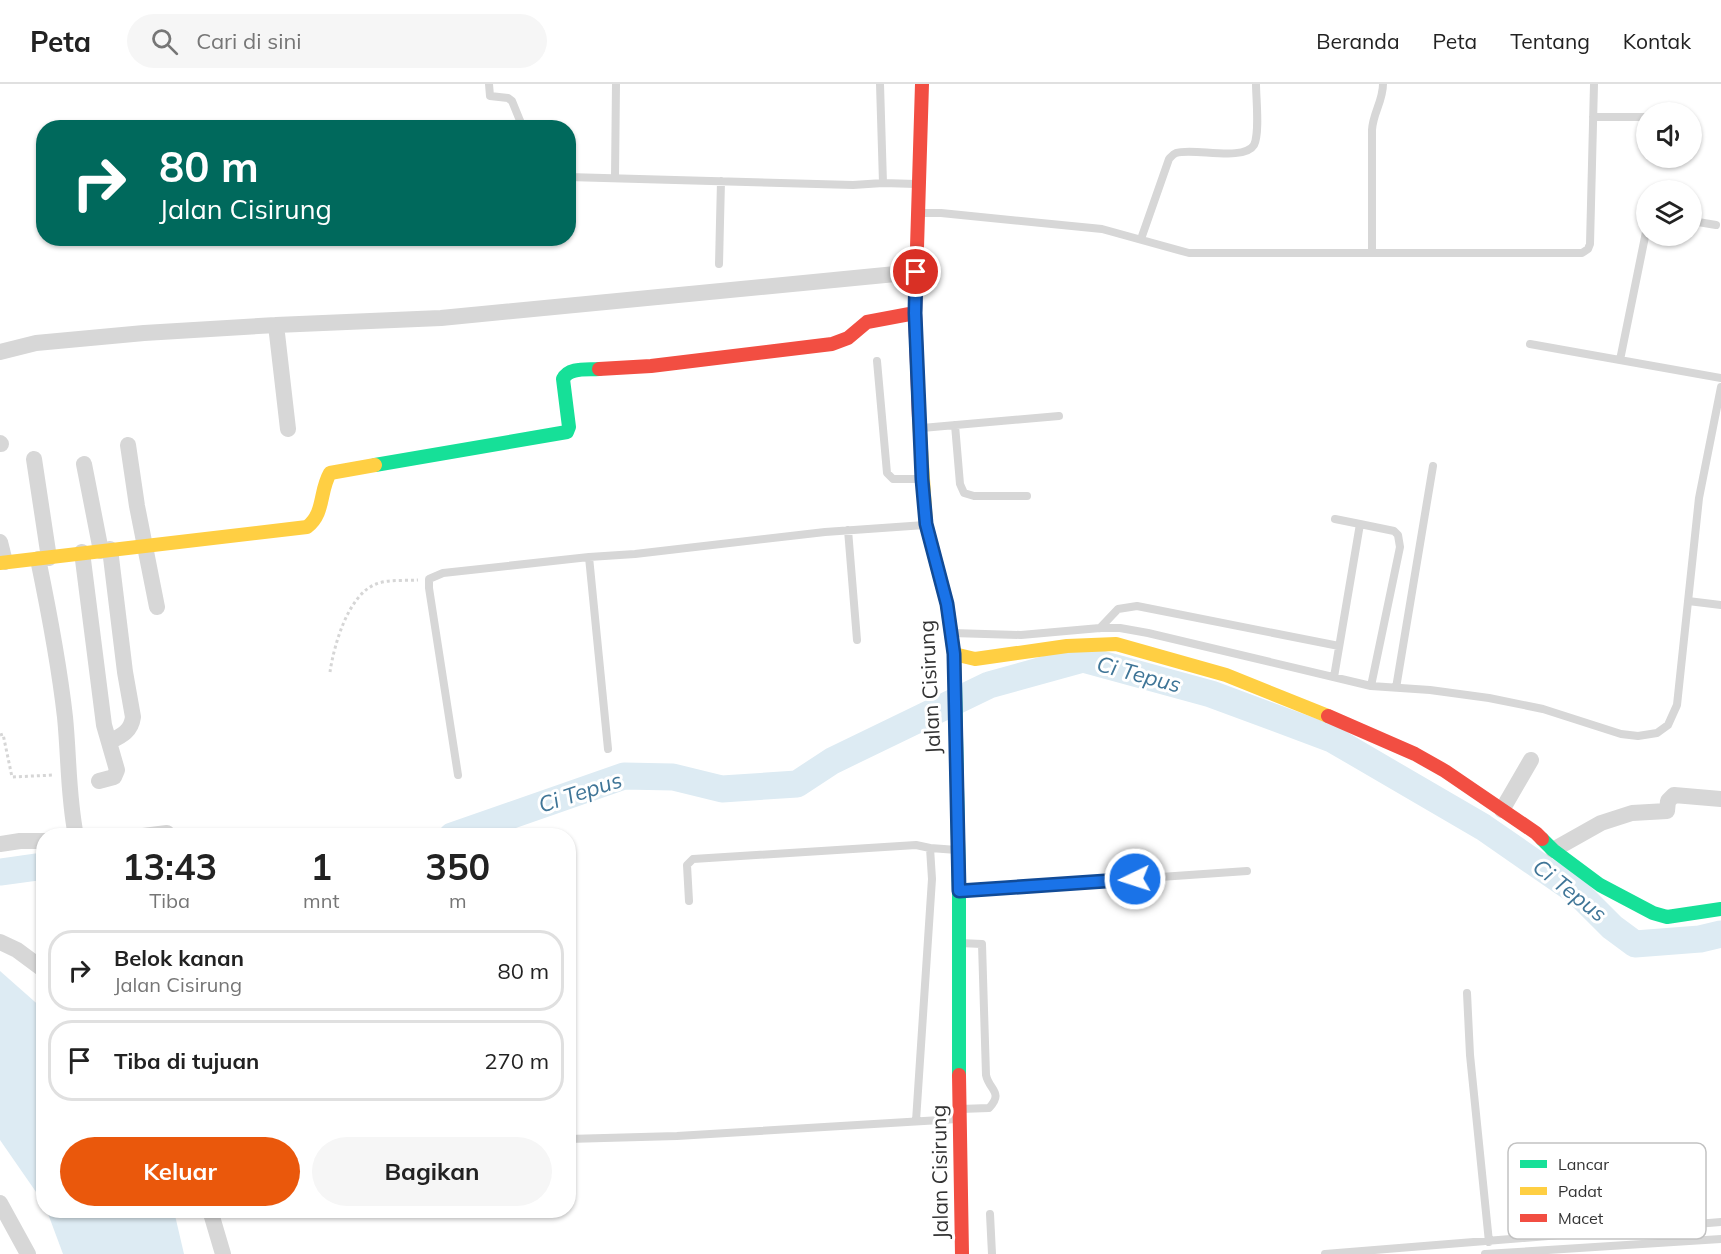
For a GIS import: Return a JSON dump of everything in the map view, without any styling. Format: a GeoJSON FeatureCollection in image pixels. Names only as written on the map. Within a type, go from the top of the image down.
{"type":"FeatureCollection","features":[{"type":"Feature","properties":{"kind":"street","name":"Jalan Cisirung"},"geometry":{"type":"LineString","coordinates":[[922,84],[915,313],[926,524],[947,604],[954,654],[959,891],[959,1114],[962,1254]]}},
{"type":"Feature","properties":{"kind":"street"},"geometry":{"type":"LineString","coordinates":[[0,352],[36,343],[144,333],[441,318],[916,272]]}},
{"type":"Feature","properties":{"kind":"street"},"geometry":{"type":"LineString","coordinates":[[0,542],[2,562],[44,559],[82,552],[145,547],[307,527],[321,512],[326,479],[330,473],[567,432],[569,427],[562,379],[570,371],[651,366],[827,345],[848,338],[867,322],[915,313]]}},
{"type":"Feature","properties":{"kind":"street"},"geometry":{"type":"LineString","coordinates":[[276,325],[288,429]]}},
{"type":"Feature","properties":{"kind":"street"},"geometry":{"type":"LineString","coordinates":[[128,445],[157,607]]}},
{"type":"Feature","properties":{"kind":"street"},"geometry":{"type":"LineString","coordinates":[[34,459],[53,638],[65,717],[70,773],[70,806],[74,828]]}},
{"type":"Feature","properties":{"kind":"street"},"geometry":{"type":"LineString","coordinates":[[84,464],[106,550],[133,717],[132,724],[126,732],[109,742]]}},
{"type":"Feature","properties":{"kind":"street"},"geometry":{"type":"LineString","coordinates":[[82,552],[104,725],[117,774],[99,781]]}},
{"type":"Feature","properties":{"kind":"street"},"geometry":{"type":"LineString","coordinates":[[954,654],[975,659],[1067,646],[1116,644],[1226,675],[1415,754],[1445,771],[1470,791],[1536,833],[1553,850],[1600,885],[1653,913],[1667,917],[1721,909]]}},
{"type":"Feature","properties":{"kind":"street"},"geometry":{"type":"LineString","coordinates":[[1502,810],[1531,760]]}},
{"type":"Feature","properties":{"kind":"street"},"geometry":{"type":"LineString","coordinates":[[1553,850],[1601,823],[1632,813],[1667,811],[1668,801],[1674,795],[1721,799]]}},
{"type":"Feature","properties":{"kind":"street"},"geometry":{"type":"LineString","coordinates":[[0,844],[36,841]]}},
{"type":"Feature","properties":{"kind":"street"},"geometry":{"type":"LineString","coordinates":[[0,942],[17,950],[36,964]]}},
{"type":"Feature","properties":{"kind":"street"},"geometry":{"type":"LineString","coordinates":[[0,1203],[28,1254]]}},
{"type":"Feature","properties":{"kind":"street"},"geometry":{"type":"LineString","coordinates":[[212,1218],[223,1254]]}},
{"type":"Feature","properties":{"kind":"lane"},"geometry":{"type":"LineString","coordinates":[[489,84],[490,96],[508,98],[512,101],[520,120]]}},
{"type":"Feature","properties":{"kind":"lane"},"geometry":{"type":"LineString","coordinates":[[615,177],[616,84]]}},
{"type":"Feature","properties":{"kind":"lane"},"geometry":{"type":"LineString","coordinates":[[880,84],[883,183]]}},
{"type":"Feature","properties":{"kind":"lane"},"geometry":{"type":"LineString","coordinates":[[1141,239],[1169,159],[1177,153],[1238,153],[1249,149],[1254,144],[1256,84]]}},
{"type":"Feature","properties":{"kind":"lane"},"geometry":{"type":"LineString","coordinates":[[1372,252],[1372,130],[1373,120],[1383,95],[1383,84]]}},
{"type":"Feature","properties":{"kind":"lane"},"geometry":{"type":"LineString","coordinates":[[919,213],[941,213],[1102,229],[1189,253],[1586,252],[1590,244],[1594,84]]}},
{"type":"Feature","properties":{"kind":"lane"},"geometry":{"type":"LineString","coordinates":[[1593,117],[1636,117]]}},
{"type":"Feature","properties":{"kind":"lane"},"geometry":{"type":"LineString","coordinates":[[576,177],[920,185]]}},
{"type":"Feature","properties":{"kind":"lane"},"geometry":{"type":"LineString","coordinates":[[719,264],[721,181]]}},
{"type":"Feature","properties":{"kind":"lane"},"geometry":{"type":"LineString","coordinates":[[1702,223],[1716,225]]}},
{"type":"Feature","properties":{"kind":"lane"},"geometry":{"type":"LineString","coordinates":[[1620,360],[1643,246]]}},
{"type":"Feature","properties":{"kind":"lane"},"geometry":{"type":"LineString","coordinates":[[1530,344],[1721,378]]}},
{"type":"Feature","properties":{"kind":"lane"},"geometry":{"type":"LineString","coordinates":[[877,361],[887,473],[893,479],[922,479]]}},
{"type":"Feature","properties":{"kind":"lane"},"geometry":{"type":"LineString","coordinates":[[951,633],[1021,635],[1120,628],[1371,686],[1430,690],[1500,700],[1543,709],[1621,734],[1638,736],[1657,733],[1668,725],[1677,705],[1699,498],[1721,387]]}},
{"type":"Feature","properties":{"kind":"lane"},"geometry":{"type":"LineString","coordinates":[[920,428],[1059,416]]}},
{"type":"Feature","properties":{"kind":"lane"},"geometry":{"type":"LineString","coordinates":[[955,425],[960,484],[964,494],[1028,496]]}},
{"type":"Feature","properties":{"kind":"lane"},"geometry":{"type":"LineString","coordinates":[[1396,688],[1433,466]]}},
{"type":"Feature","properties":{"kind":"lane"},"geometry":{"type":"LineString","coordinates":[[1335,519],[1394,531],[1398,534],[1400,547],[1371,686]]}},
{"type":"Feature","properties":{"kind":"lane"},"geometry":{"type":"LineString","coordinates":[[458,775],[429,579],[443,573],[848,530],[926,524]]}},
{"type":"Feature","properties":{"kind":"lane"},"geometry":{"type":"LineString","coordinates":[[1334,677],[1360,524]]}},
{"type":"Feature","properties":{"kind":"lane"},"geometry":{"type":"LineString","coordinates":[[848,530],[857,640]]}},
{"type":"Feature","properties":{"kind":"lane"},"geometry":{"type":"LineString","coordinates":[[589,557],[608,749]]}},
{"type":"Feature","properties":{"kind":"lane"},"geometry":{"type":"LineString","coordinates":[[1688,601],[1721,605]]}},
{"type":"Feature","properties":{"kind":"lane"},"geometry":{"type":"LineString","coordinates":[[1100,628],[1118,609],[1137,606],[1339,646]]}},
{"type":"Feature","properties":{"kind":"lane"},"geometry":{"type":"LineString","coordinates":[[689,901],[687,865],[693,859],[916,845],[957,850]]}},
{"type":"Feature","properties":{"kind":"lane"},"geometry":{"type":"LineString","coordinates":[[916,1121],[932,879],[930,848]]}},
{"type":"Feature","properties":{"kind":"lane"},"geometry":{"type":"LineString","coordinates":[[959,891],[1247,871]]}},
{"type":"Feature","properties":{"kind":"lane"},"geometry":{"type":"LineString","coordinates":[[576,1139],[677,1136],[916,1121],[989,1108],[995,1101],[996,1094],[988,1084],[986,1075],[982,944],[959,943]]}},
{"type":"Feature","properties":{"kind":"lane"},"geometry":{"type":"LineString","coordinates":[[1467,993],[1470,1055],[1489,1242]]}},
{"type":"Feature","properties":{"kind":"lane"},"geometry":{"type":"LineString","coordinates":[[990,1214],[992,1254]]}},
{"type":"Feature","properties":{"kind":"lane"},"geometry":{"type":"LineString","coordinates":[[1706,1223],[1721,1222]]}},
{"type":"Feature","properties":{"kind":"lane"},"geometry":{"type":"LineString","coordinates":[[1325,1254],[1524,1239]]}},
{"type":"Feature","properties":{"kind":"lane"},"geometry":{"type":"LineString","coordinates":[[1485,1254],[1721,1239]]}},
{"type":"Feature","properties":{"kind":"path"},"geometry":{"type":"LineString","coordinates":[[330,672],[332,657],[342,626],[360,595],[377,583],[429,579]]}},
{"type":"Feature","properties":{"kind":"path"},"geometry":{"type":"LineString","coordinates":[[0,735],[3,734],[12,777],[70,773]]}},
{"type":"Feature","properties":{"kind":"shaded area"},"geometry":{"type":"Polygon","coordinates":[[[0,971],[36,1003],[36,1192],[0,1140],[0,971]]]}},
{"type":"Feature","properties":{"kind":"shaded area"},"geometry":{"type":"Polygon","coordinates":[[[50,1218],[176,1218],[184,1254],[63,1254],[50,1218]]]}},
{"type":"Feature","properties":{"kind":"waterway","name":"Ci Tepus"},"geometry":{"type":"LineString","coordinates":[[475,828],[624,776],[673,777],[722,789],[797,784],[832,761],[989,685],[1083,659],[1211,694],[1332,739],[1483,827],[1577,892],[1612,927],[1635,944],[1700,939],[1721,934]]}},
{"type":"Feature","properties":{"kind":"waterway","name":"Ci Tepus"},"geometry":{"type":"LineString","coordinates":[[0,872],[36,867]]}},
{"type":"Feature","properties":{"kind":"traffic: fast"},"geometry":{"type":"LineString","coordinates":[[375,465],[567,432],[569,427],[563,379],[574,371],[599,369]]}},
{"type":"Feature","properties":{"kind":"traffic: fast"},"geometry":{"type":"LineString","coordinates":[[955,684],[959,891],[959,1075]]}},
{"type":"Feature","properties":{"kind":"traffic: fast"},"geometry":{"type":"LineString","coordinates":[[1542,839],[1600,885],[1653,913],[1667,917],[1721,909]]}},
{"type":"Feature","properties":{"kind":"traffic: slow"},"geometry":{"type":"LineString","coordinates":[[919,418],[926,524],[947,604],[954,654],[955,684]]}},
{"type":"Feature","properties":{"kind":"traffic: slow"},"geometry":{"type":"LineString","coordinates":[[0,563],[307,527],[317,515],[330,473],[375,465]]}},
{"type":"Feature","properties":{"kind":"traffic: slow"},"geometry":{"type":"LineString","coordinates":[[954,654],[975,659],[1067,646],[1116,644],[1226,675],[1328,716]]}},
{"type":"Feature","properties":{"kind":"traffic: jam"},"geometry":{"type":"LineString","coordinates":[[919,418],[915,313],[922,84]]}},
{"type":"Feature","properties":{"kind":"traffic: jam"},"geometry":{"type":"LineString","coordinates":[[599,369],[651,366],[832,344],[848,338],[867,322],[915,313]]}},
{"type":"Feature","properties":{"kind":"traffic: jam"},"geometry":{"type":"LineString","coordinates":[[1328,716],[1415,754],[1445,771],[1542,839]]}},
{"type":"Feature","properties":{"kind":"traffic: jam"},"geometry":{"type":"LineString","coordinates":[[959,1075],[962,1254]]}},
{"type":"Feature","properties":{"kind":"route"},"geometry":{"type":"LineString","coordinates":[[916,272],[915,313],[926,524],[947,604],[954,654],[959,891],[1135,879]]}}]}
